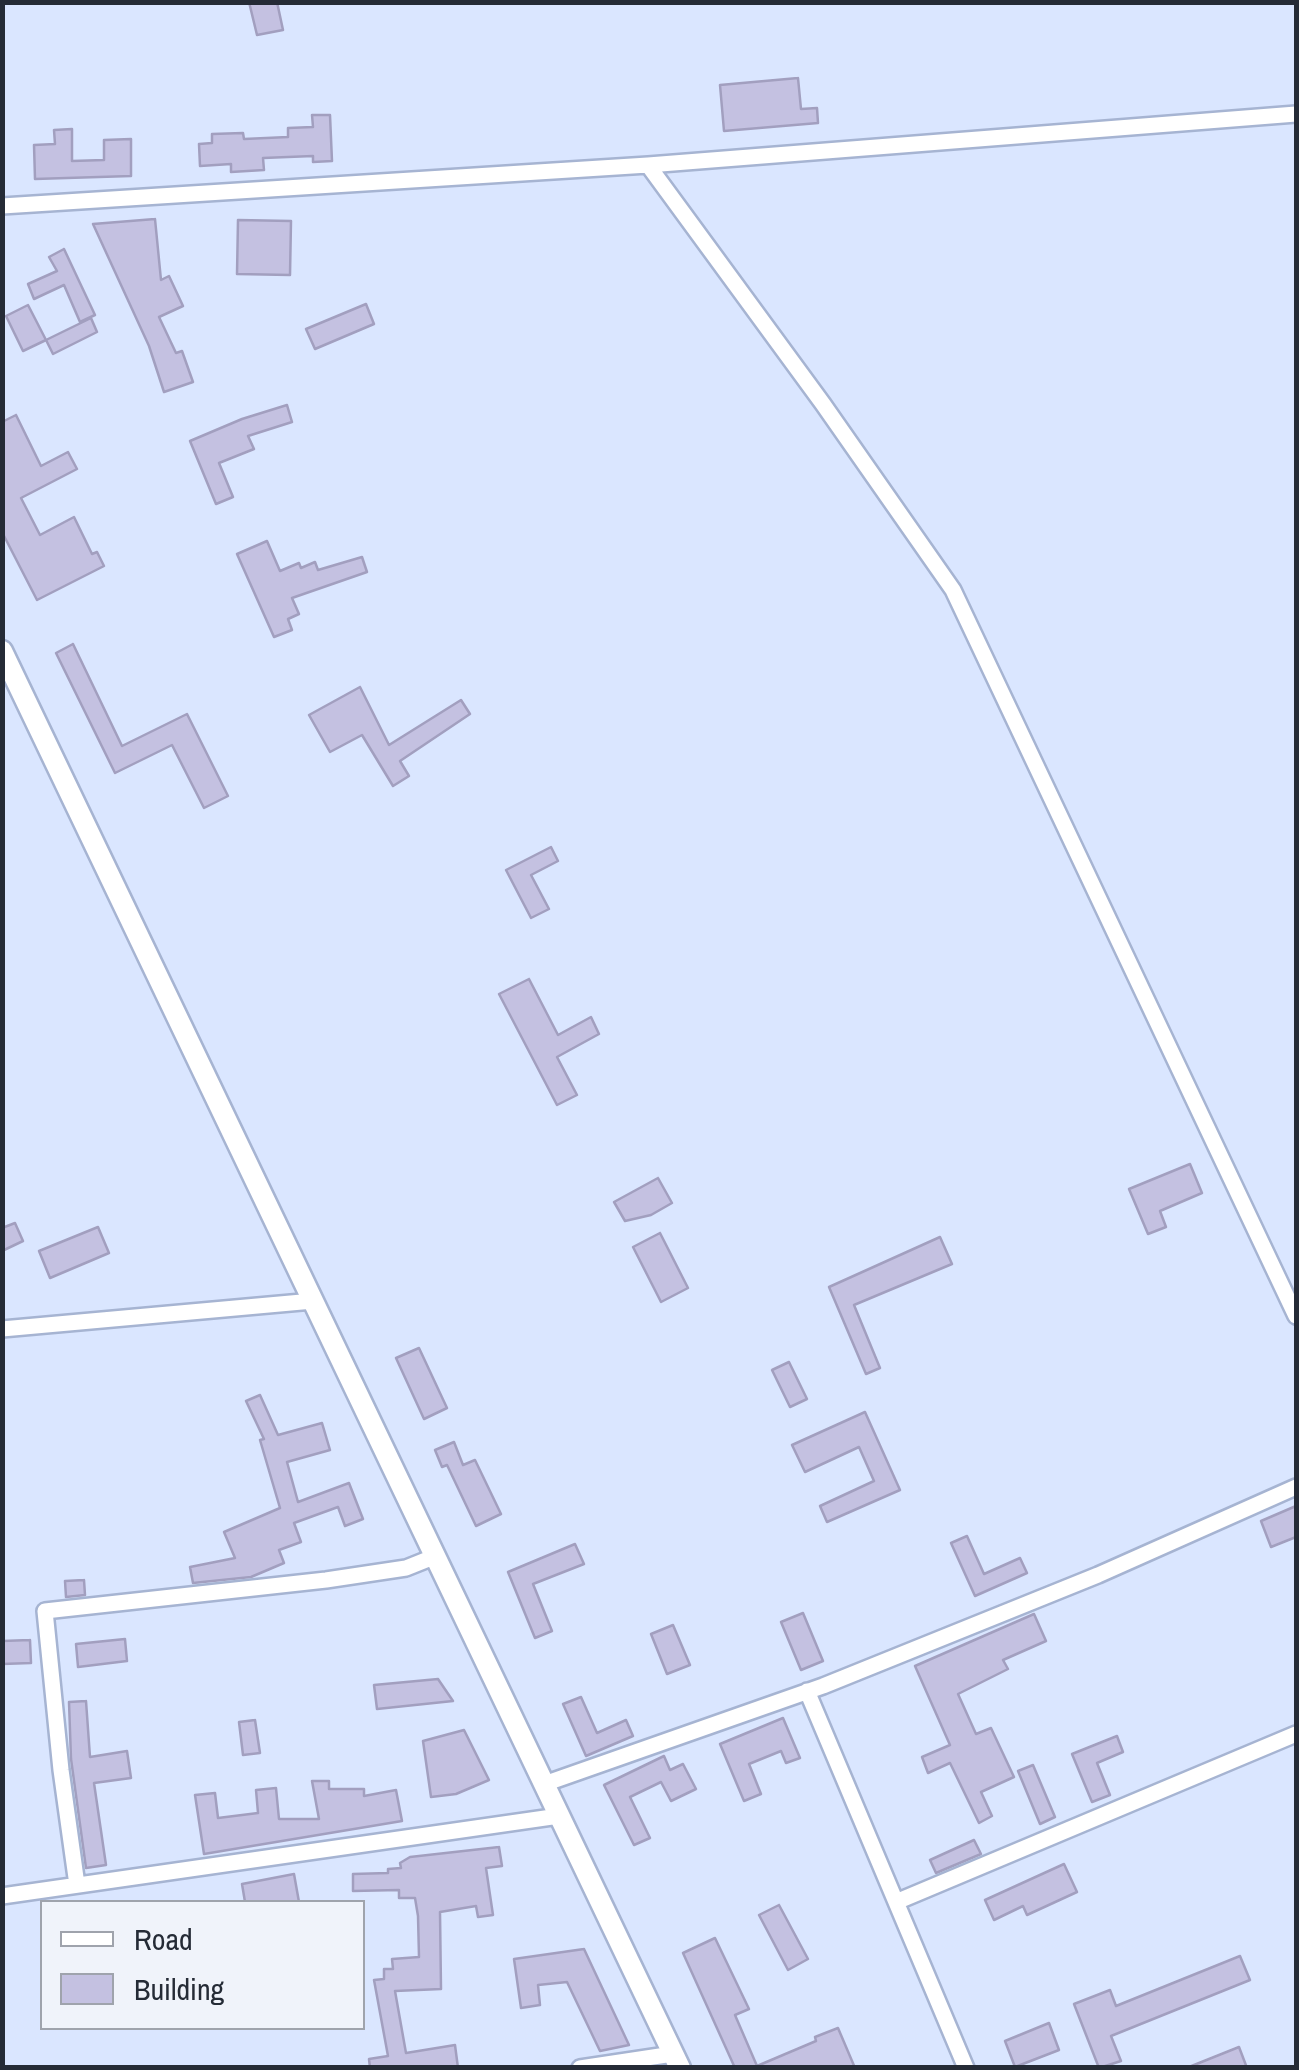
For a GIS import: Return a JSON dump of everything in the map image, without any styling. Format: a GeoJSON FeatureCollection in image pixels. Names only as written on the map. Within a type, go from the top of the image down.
{"type":"FeatureCollection","features":[{"type":"Feature","properties":{"kind":"street"},"geometry":{"type":"LineString","coordinates":[[2,206],[648,164],[1296,114]]}},
{"type":"Feature","properties":{"kind":"street"},"geometry":{"type":"LineString","coordinates":[[648,164],[953,590],[1296,1316]]}},
{"type":"Feature","properties":{"kind":"street"},"geometry":{"type":"LineString","coordinates":[[2,651],[677,2060],[580,2068]]}},
{"type":"Feature","properties":{"kind":"street"},"geometry":{"type":"LineString","coordinates":[[2,1330],[314,1301]]}},
{"type":"Feature","properties":{"kind":"street"},"geometry":{"type":"LineString","coordinates":[[544,1784],[807,1692],[1098,1575],[1296,1488]]}},
{"type":"Feature","properties":{"kind":"street"},"geometry":{"type":"LineString","coordinates":[[77,1885],[45,1610],[326,1580],[406,1568],[436,1556]]}},
{"type":"Feature","properties":{"kind":"street"},"geometry":{"type":"LineString","coordinates":[[807,1692],[966,2068]]}},
{"type":"Feature","properties":{"kind":"street"},"geometry":{"type":"LineString","coordinates":[[896,1902],[1296,1734]]}},
{"type":"Feature","properties":{"kind":"street"},"geometry":{"type":"LineString","coordinates":[[2,1896],[559,1816]]}},
{"type":"Feature","properties":{"kind":"building"},"geometry":{"type":"Polygon","coordinates":[[[249,2],[277,2],[283,30],[257,35],[249,2]]]}},
{"type":"Feature","properties":{"kind":"building"},"geometry":{"type":"Polygon","coordinates":[[[798,78],[801,109],[817,108],[818,123],[724,131],[720,85],[798,78]]]}},
{"type":"Feature","properties":{"kind":"building"},"geometry":{"type":"Polygon","coordinates":[[[312,115],[330,115],[332,161],[313,162],[313,156],[263,158],[264,170],[231,172],[231,164],[200,166],[199,144],[212,143],[212,134],[243,133],[244,139],[288,137],[288,128],[313,127],[312,115]]]}},
{"type":"Feature","properties":{"kind":"building"},"geometry":{"type":"Polygon","coordinates":[[[72,129],[72,161],[104,160],[104,140],[131,139],[131,176],[35,179],[34,145],[55,144],[54,130],[72,129]]]}},
{"type":"Feature","properties":{"kind":"building"},"geometry":{"type":"Polygon","coordinates":[[[155,219],[161,280],[169,276],[183,306],[159,317],[176,353],[182,351],[193,382],[164,392],[149,346],[93,224],[155,219]]]}},
{"type":"Feature","properties":{"kind":"building"},"geometry":{"type":"Polygon","coordinates":[[[238,220],[291,221],[290,275],[237,274],[238,220]]]}},
{"type":"Feature","properties":{"kind":"building"},"geometry":{"type":"Polygon","coordinates":[[[64,249],[95,315],[80,322],[64,285],[34,299],[28,284],[57,271],[49,257],[64,249]]]}},
{"type":"Feature","properties":{"kind":"building"},"geometry":{"type":"Polygon","coordinates":[[[366,304],[374,324],[315,349],[306,329],[366,304]]]}},
{"type":"Feature","properties":{"kind":"building"},"geometry":{"type":"Polygon","coordinates":[[[28,305],[46,340],[23,351],[6,316],[28,305]]]}},
{"type":"Feature","properties":{"kind":"building"},"geometry":{"type":"Polygon","coordinates":[[[91,318],[97,332],[53,354],[46,340],[91,318]]]}},
{"type":"Feature","properties":{"kind":"building"},"geometry":{"type":"Polygon","coordinates":[[[287,405],[292,422],[248,436],[254,449],[219,463],[233,497],[216,504],[190,441],[287,405]]]}},
{"type":"Feature","properties":{"kind":"building"},"geometry":{"type":"Polygon","coordinates":[[[16,415],[41,466],[68,452],[77,469],[21,498],[40,535],[74,517],[92,554],[97,552],[104,566],[37,600],[2,532],[2,422],[16,415]]]}},
{"type":"Feature","properties":{"kind":"building"},"geometry":{"type":"Polygon","coordinates":[[[267,541],[280,571],[299,563],[301,568],[315,562],[318,570],[362,557],[367,572],[292,598],[299,614],[288,619],[292,630],[274,637],[237,554],[267,541]]]}},
{"type":"Feature","properties":{"kind":"building"},"geometry":{"type":"Polygon","coordinates":[[[73,644],[122,746],[187,714],[228,796],[204,808],[172,745],[115,773],[56,653],[73,644]]]}},
{"type":"Feature","properties":{"kind":"building"},"geometry":{"type":"Polygon","coordinates":[[[360,687],[389,745],[461,700],[470,714],[400,761],[409,776],[393,786],[362,735],[330,752],[309,715],[360,687]]]}},
{"type":"Feature","properties":{"kind":"building"},"geometry":{"type":"Polygon","coordinates":[[[551,847],[558,861],[531,875],[549,909],[531,918],[506,870],[551,847]]]}},
{"type":"Feature","properties":{"kind":"building"},"geometry":{"type":"Polygon","coordinates":[[[529,979],[558,1035],[591,1017],[599,1034],[557,1057],[577,1095],[557,1105],[499,994],[529,979]]]}},
{"type":"Feature","properties":{"kind":"building"},"geometry":{"type":"Polygon","coordinates":[[[1190,1164],[1202,1193],[1160,1211],[1166,1227],[1148,1234],[1129,1189],[1190,1164]]]}},
{"type":"Feature","properties":{"kind":"building"},"geometry":{"type":"Polygon","coordinates":[[[658,1178],[672,1203],[651,1215],[625,1221],[614,1202],[658,1178]]]}},
{"type":"Feature","properties":{"kind":"building"},"geometry":{"type":"Polygon","coordinates":[[[15,1223],[23,1241],[2,1251],[2,1228],[15,1223]]]}},
{"type":"Feature","properties":{"kind":"building"},"geometry":{"type":"Polygon","coordinates":[[[98,1227],[109,1253],[50,1278],[39,1251],[98,1227]]]}},
{"type":"Feature","properties":{"kind":"building"},"geometry":{"type":"Polygon","coordinates":[[[660,1233],[688,1288],[661,1302],[633,1247],[660,1233]]]}},
{"type":"Feature","properties":{"kind":"building"},"geometry":{"type":"Polygon","coordinates":[[[940,1237],[952,1264],[854,1305],[880,1368],[866,1374],[829,1287],[940,1237]]]}},
{"type":"Feature","properties":{"kind":"building"},"geometry":{"type":"Polygon","coordinates":[[[419,1348],[447,1408],[424,1419],[396,1358],[419,1348]]]}},
{"type":"Feature","properties":{"kind":"building"},"geometry":{"type":"Polygon","coordinates":[[[789,1362],[807,1399],[790,1407],[772,1370],[789,1362]]]}},
{"type":"Feature","properties":{"kind":"building"},"geometry":{"type":"Polygon","coordinates":[[[260,1395],[278,1435],[322,1423],[330,1450],[287,1462],[298,1502],[349,1483],[363,1519],[345,1526],[338,1507],[294,1523],[301,1542],[279,1550],[284,1563],[251,1577],[193,1583],[190,1567],[235,1558],[224,1532],[280,1508],[260,1440],[264,1439],[246,1401],[260,1395]]]}},
{"type":"Feature","properties":{"kind":"building"},"geometry":{"type":"Polygon","coordinates":[[[865,1412],[900,1490],[827,1522],[820,1506],[874,1481],[859,1447],[805,1472],[792,1445],[865,1412]]]}},
{"type":"Feature","properties":{"kind":"building"},"geometry":{"type":"Polygon","coordinates":[[[454,1442],[463,1465],[475,1460],[501,1514],[476,1526],[447,1465],[442,1467],[435,1450],[454,1442]]]}},
{"type":"Feature","properties":{"kind":"building"},"geometry":{"type":"Polygon","coordinates":[[[1296,1506],[1296,1537],[1271,1547],[1261,1521],[1296,1506]]]}},
{"type":"Feature","properties":{"kind":"building"},"geometry":{"type":"Polygon","coordinates":[[[967,1536],[984,1574],[1020,1558],[1027,1573],[975,1596],[951,1543],[967,1536]]]}},
{"type":"Feature","properties":{"kind":"building"},"geometry":{"type":"Polygon","coordinates":[[[575,1544],[584,1564],[533,1584],[552,1631],[535,1638],[508,1572],[575,1544]]]}},
{"type":"Feature","properties":{"kind":"building"},"geometry":{"type":"Polygon","coordinates":[[[84,1580],[85,1595],[66,1597],[65,1581],[84,1580]]]}},
{"type":"Feature","properties":{"kind":"building"},"geometry":{"type":"Polygon","coordinates":[[[803,1613],[823,1661],[801,1670],[781,1622],[803,1613]]]}},
{"type":"Feature","properties":{"kind":"building"},"geometry":{"type":"Polygon","coordinates":[[[1034,1614],[1046,1641],[1003,1660],[1008,1669],[958,1694],[976,1734],[991,1728],[1014,1777],[981,1792],[992,1816],[979,1823],[950,1763],[928,1773],[922,1757],[950,1745],[915,1666],[1034,1614]]]}},
{"type":"Feature","properties":{"kind":"building"},"geometry":{"type":"Polygon","coordinates":[[[673,1625],[690,1665],[667,1674],[651,1634],[673,1625]]]}},
{"type":"Feature","properties":{"kind":"building"},"geometry":{"type":"Polygon","coordinates":[[[125,1639],[127,1661],[78,1667],[76,1644],[125,1639]]]}},
{"type":"Feature","properties":{"kind":"building"},"geometry":{"type":"Polygon","coordinates":[[[30,1640],[31,1663],[2,1664],[2,1641],[30,1640]]]}},
{"type":"Feature","properties":{"kind":"building"},"geometry":{"type":"Polygon","coordinates":[[[438,1679],[453,1701],[377,1709],[374,1685],[438,1679]]]}},
{"type":"Feature","properties":{"kind":"building"},"geometry":{"type":"Polygon","coordinates":[[[581,1697],[597,1733],[626,1720],[633,1736],[586,1756],[563,1704],[581,1697]]]}},
{"type":"Feature","properties":{"kind":"building"},"geometry":{"type":"Polygon","coordinates":[[[86,1701],[90,1757],[127,1751],[131,1778],[94,1783],[106,1865],[86,1868],[71,1759],[69,1702],[86,1701]]]}},
{"type":"Feature","properties":{"kind":"building"},"geometry":{"type":"Polygon","coordinates":[[[783,1718],[800,1758],[786,1763],[781,1751],[749,1764],[761,1794],[744,1801],[720,1744],[783,1718]]]}},
{"type":"Feature","properties":{"kind":"building"},"geometry":{"type":"Polygon","coordinates":[[[255,1720],[260,1753],[243,1755],[239,1722],[255,1720]]]}},
{"type":"Feature","properties":{"kind":"building"},"geometry":{"type":"Polygon","coordinates":[[[464,1730],[489,1780],[456,1794],[431,1797],[423,1741],[464,1730]]]}},
{"type":"Feature","properties":{"kind":"building"},"geometry":{"type":"Polygon","coordinates":[[[1117,1736],[1123,1752],[1097,1763],[1110,1795],[1092,1802],[1072,1754],[1117,1736]]]}},
{"type":"Feature","properties":{"kind":"building"},"geometry":{"type":"Polygon","coordinates":[[[664,1756],[670,1770],[683,1764],[696,1789],[671,1801],[661,1782],[630,1797],[650,1838],[634,1845],[604,1785],[664,1756]]]}},
{"type":"Feature","properties":{"kind":"building"},"geometry":{"type":"Polygon","coordinates":[[[1033,1765],[1055,1817],[1040,1824],[1018,1771],[1033,1765]]]}},
{"type":"Feature","properties":{"kind":"building"},"geometry":{"type":"Polygon","coordinates":[[[312,1781],[329,1781],[329,1789],[364,1789],[364,1796],[396,1790],[402,1821],[204,1854],[195,1795],[215,1793],[218,1818],[258,1813],[256,1790],[276,1788],[279,1819],[319,1819],[312,1781]]]}},
{"type":"Feature","properties":{"kind":"building"},"geometry":{"type":"Polygon","coordinates":[[[974,1840],[981,1854],[936,1873],[930,1860],[974,1840]]]}},
{"type":"Feature","properties":{"kind":"building"},"geometry":{"type":"Polygon","coordinates":[[[499,1847],[502,1866],[486,1868],[493,1915],[478,1917],[476,1906],[440,1912],[441,1989],[395,1991],[406,2053],[455,2045],[458,2068],[370,2068],[369,2059],[388,2056],[374,1980],[384,1979],[384,1969],[393,1969],[392,1959],[419,1957],[418,1916],[415,1898],[399,1898],[399,1890],[353,1891],[353,1874],[388,1873],[388,1869],[401,1868],[400,1863],[410,1857],[499,1847]]]}},
{"type":"Feature","properties":{"kind":"building"},"geometry":{"type":"Polygon","coordinates":[[[1064,1864],[1077,1892],[1027,1915],[1023,1906],[994,1920],[985,1900],[1064,1864]]]}},
{"type":"Feature","properties":{"kind":"building"},"geometry":{"type":"Polygon","coordinates":[[[294,1874],[299,1900],[245,1900],[242,1884],[294,1874]]]}},
{"type":"Feature","properties":{"kind":"building"},"geometry":{"type":"Polygon","coordinates":[[[779,1905],[808,1959],[788,1970],[759,1915],[779,1905]]]}},
{"type":"Feature","properties":{"kind":"building"},"geometry":{"type":"Polygon","coordinates":[[[715,1938],[749,2009],[735,2015],[757,2066],[838,2028],[855,2068],[735,2068],[683,1953],[715,1938]]]}},
{"type":"Feature","properties":{"kind":"building"},"geometry":{"type":"Polygon","coordinates":[[[584,1949],[629,2045],[600,2051],[567,1982],[538,1985],[540,2005],[521,2008],[514,1959],[584,1949]]]}},
{"type":"Feature","properties":{"kind":"building"},"geometry":{"type":"Polygon","coordinates":[[[1240,1956],[1250,1980],[1111,2036],[1121,2061],[1099,2068],[1074,2004],[1110,1990],[1116,2006],[1240,1956]]]}},
{"type":"Feature","properties":{"kind":"building"},"geometry":{"type":"Polygon","coordinates":[[[1049,2023],[1059,2050],[1015,2067],[1005,2041],[1049,2023]]]}},
{"type":"Feature","properties":{"kind":"building"},"geometry":{"type":"Polygon","coordinates":[[[1239,2047],[1247,2068],[1189,2068],[1189,2067],[1239,2047]]]}}]}
